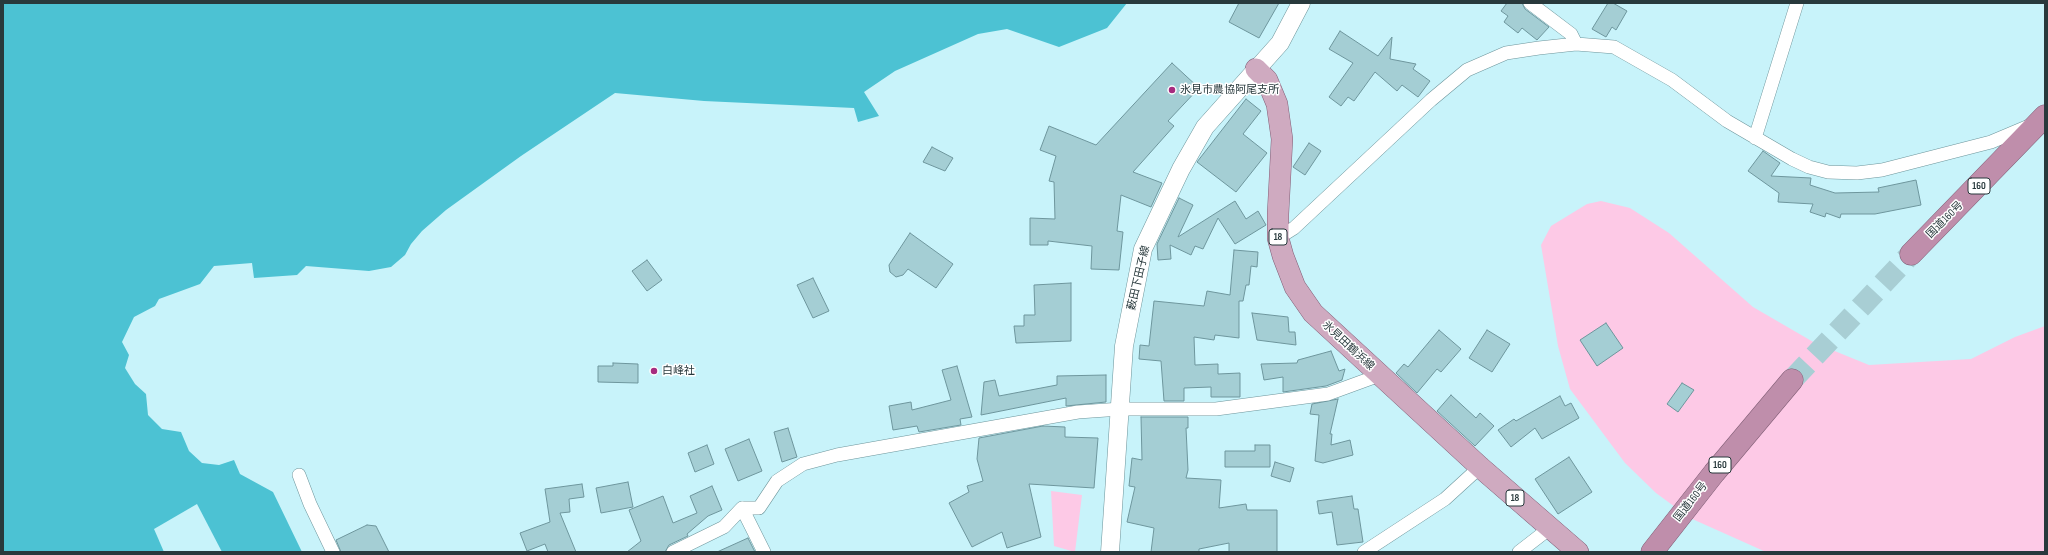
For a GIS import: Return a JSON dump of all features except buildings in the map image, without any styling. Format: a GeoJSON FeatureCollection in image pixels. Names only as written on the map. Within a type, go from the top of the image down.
{"type":"FeatureCollection","features":[{"type":"Feature","properties":{"kind":"highway","name":"国道160号"},"geometry":{"type":"LineString","coordinates":[[1911,254],[2043,119]]}},
{"type":"Feature","properties":{"kind":"highway","name":"国道160号"},"geometry":{"type":"LineString","coordinates":[[1652,552],[1714,473],[1792,380]]}},
{"type":"Feature","properties":{"kind":"main road","name":"薮田下田子線"},"geometry":{"type":"LineString","coordinates":[[1110,552],[1121,409],[1124,346],[1143,249],[1181,169],[1205,127],[1280,43],[1301,3]]}},
{"type":"Feature","properties":{"kind":"main road","name":"氷見田鶴浜線"},"geometry":{"type":"LineString","coordinates":[[1256,69],[1267,80],[1277,104],[1282,139],[1278,238],[1282,256],[1295,287],[1313,313],[1480,467],[1578,552]]}},
{"type":"Feature","properties":{"kind":"street"},"geometry":{"type":"LineString","coordinates":[[1530,3],[1571,34],[1576,44]]}},
{"type":"Feature","properties":{"kind":"street"},"geometry":{"type":"LineString","coordinates":[[1755,138],[1797,3]]}},
{"type":"Feature","properties":{"kind":"street"},"geometry":{"type":"LineString","coordinates":[[1278,238],[1294,228],[1431,100],[1467,70],[1506,54],[1539,48],[1576,44],[1614,47],[1672,80],[1727,121],[1755,138],[1809,167],[1828,172],[1857,173],[1882,170],[1991,142],[2043,119]]}},
{"type":"Feature","properties":{"kind":"street"},"geometry":{"type":"LineString","coordinates":[[672,552],[724,527],[742,508],[760,508],[777,481],[803,464],[837,455],[1078,412],[1121,409],[1216,409],[1328,394],[1380,375]]}},
{"type":"Feature","properties":{"kind":"street"},"geometry":{"type":"LineString","coordinates":[[1364,552],[1445,498],[1480,467]]}},
{"type":"Feature","properties":{"kind":"street"},"geometry":{"type":"LineString","coordinates":[[300,475],[310,504],[333,552]]}},
{"type":"Feature","properties":{"kind":"street"},"geometry":{"type":"LineString","coordinates":[[742,508],[764,552]]}},
{"type":"Feature","properties":{"kind":"street"},"geometry":{"type":"LineString","coordinates":[[1519,552],[1550,528]]}},
{"type":"Feature","properties":{"kind":"shaded area"},"geometry":{"type":"Polygon","coordinates":[[[1601,201],[1630,208],[1669,233],[1753,307],[1815,343],[1869,365],[1971,359],[2015,337],[2045,326],[2045,552],[1766,552],[1690,518],[1656,493],[1625,463],[1570,389],[1558,346],[1541,245],[1551,226],[1587,204],[1601,201]]]}},
{"type":"Feature","properties":{"kind":"shaded area"},"geometry":{"type":"Polygon","coordinates":[[[1051,491],[1082,495],[1075,552],[1054,546],[1051,491]]]}},
{"type":"Feature","properties":{"kind":"water"},"geometry":{"type":"Polygon","coordinates":[[[3,3],[1127,3],[1107,28],[1059,47],[1007,29],[978,34],[895,71],[864,92],[879,116],[858,122],[854,108],[704,101],[615,93],[521,156],[446,210],[422,231],[411,244],[405,255],[391,267],[369,271],[306,266],[297,275],[254,278],[252,263],[214,266],[200,284],[159,299],[155,306],[134,317],[122,342],[129,355],[125,368],[135,384],[146,394],[148,415],[162,429],[181,432],[189,451],[202,463],[219,465],[234,460],[240,474],[273,492],[302,552],[3,552],[3,3]]]}},
{"type":"Feature","properties":{"kind":"pier"},"geometry":{"type":"Polygon","coordinates":[[[197,504],[222,552],[164,552],[154,529],[197,504]]]}},
{"type":"Feature","properties":{"kind":"tunnel"},"geometry":{"type":"LineString","coordinates":[[1792,380],[1911,254]]}},
{"type":"Feature","properties":{"kind":"place","name":"氷見市農協阿尾支所"},"geometry":{"type":"Point","coordinates":[1172,90]}},
{"type":"Feature","properties":{"kind":"place","name":"白峰社"},"geometry":{"type":"Point","coordinates":[654,371]}}]}
